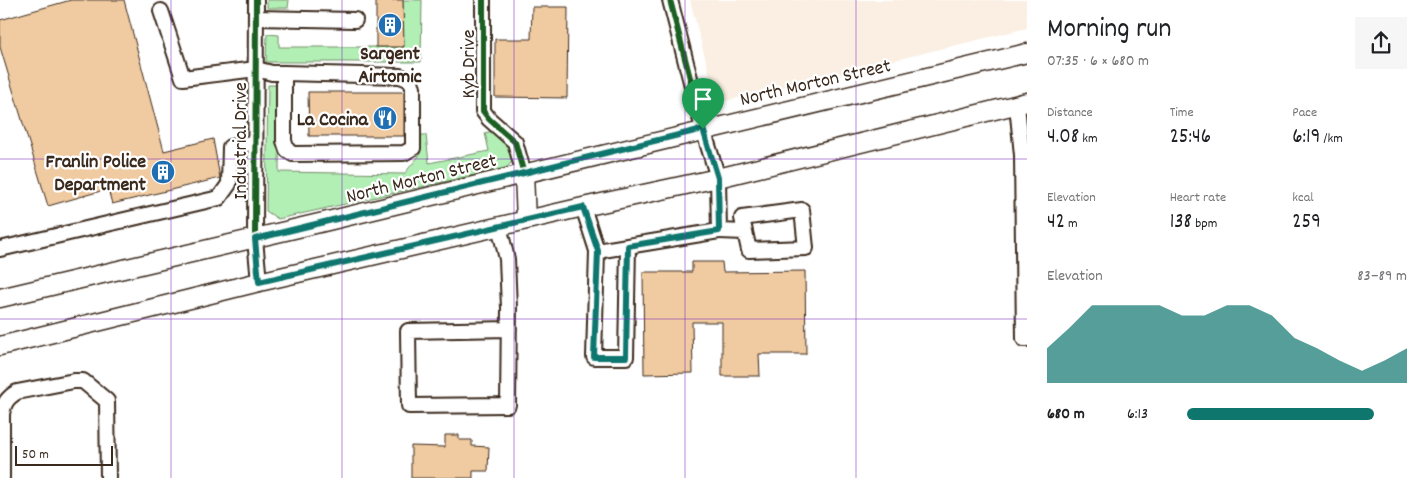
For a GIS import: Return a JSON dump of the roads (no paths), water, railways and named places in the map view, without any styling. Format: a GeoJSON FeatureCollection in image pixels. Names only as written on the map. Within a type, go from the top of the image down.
{"type":"FeatureCollection","features":[{"type":"Feature","properties":{"kind":"main road","name":"North Morton Street"},"geometry":{"type":"LineString","coordinates":[[0,298],[255,239],[703,129],[1027,53]]}},
{"type":"Feature","properties":{"kind":"main road"},"geometry":{"type":"LineString","coordinates":[[0,346],[259,282],[499,226],[718,178],[1022,103]]}},
{"type":"Feature","properties":{"kind":"main road"},"geometry":{"type":"LineString","coordinates":[[524,174],[526,220]]}},
{"type":"Feature","properties":{"kind":"street","name":"Industrial Drive"},"geometry":{"type":"LineString","coordinates":[[256,0],[255,239],[259,282]]}},
{"type":"Feature","properties":{"kind":"street","name":"Kyb Drive"},"geometry":{"type":"LineString","coordinates":[[483,0],[483,110],[489,119],[514,142],[524,174]]}},
{"type":"Feature","properties":{"kind":"street"},"geometry":{"type":"LineString","coordinates":[[670,0],[703,129],[718,178],[719,231]]}},
{"type":"Feature","properties":{"kind":"street"},"geometry":{"type":"LineString","coordinates":[[161,11],[183,78],[256,69],[272,73],[284,73],[400,76],[410,80],[414,86],[413,148],[404,153],[293,154],[288,150],[284,141],[284,73]]}},
{"type":"Feature","properties":{"kind":"street"},"geometry":{"type":"LineString","coordinates":[[256,18],[355,20]]}},
{"type":"Feature","properties":{"kind":"street"},"geometry":{"type":"LineString","coordinates":[[1022,103],[1024,339],[1027,339]]}},
{"type":"Feature","properties":{"kind":"street"},"geometry":{"type":"LineString","coordinates":[[0,249],[219,198],[229,184],[230,146],[255,142]]}},
{"type":"Feature","properties":{"kind":"street"},"geometry":{"type":"LineString","coordinates":[[583,207],[598,251],[594,357],[626,357],[628,246]]}},
{"type":"Feature","properties":{"kind":"street"},"geometry":{"type":"LineString","coordinates":[[802,210],[806,248],[749,250],[745,232],[742,218],[802,210]]}},
{"type":"Feature","properties":{"kind":"street"},"geometry":{"type":"LineString","coordinates":[[499,226],[507,259],[509,329],[508,405],[409,406],[408,331],[509,329]]}},
{"type":"Feature","properties":{"kind":"street"},"geometry":{"type":"LineString","coordinates":[[598,251],[719,231],[745,232]]}},
{"type":"Feature","properties":{"kind":"street"},"geometry":{"type":"LineString","coordinates":[[2,478],[2,414],[4,404],[10,396],[17,392],[83,381],[107,401],[108,478]]}},
{"type":"Feature","properties":{"kind":"place","name":"Sargent Airtomic"},"geometry":{"type":"Point","coordinates":[390,25]}},
{"type":"Feature","properties":{"kind":"place","name":"La Cocina"},"geometry":{"type":"Point","coordinates":[385,118]}},
{"type":"Feature","properties":{"kind":"place","name":"Franlin Police Department"},"geometry":{"type":"Point","coordinates":[163,172]}}]}
